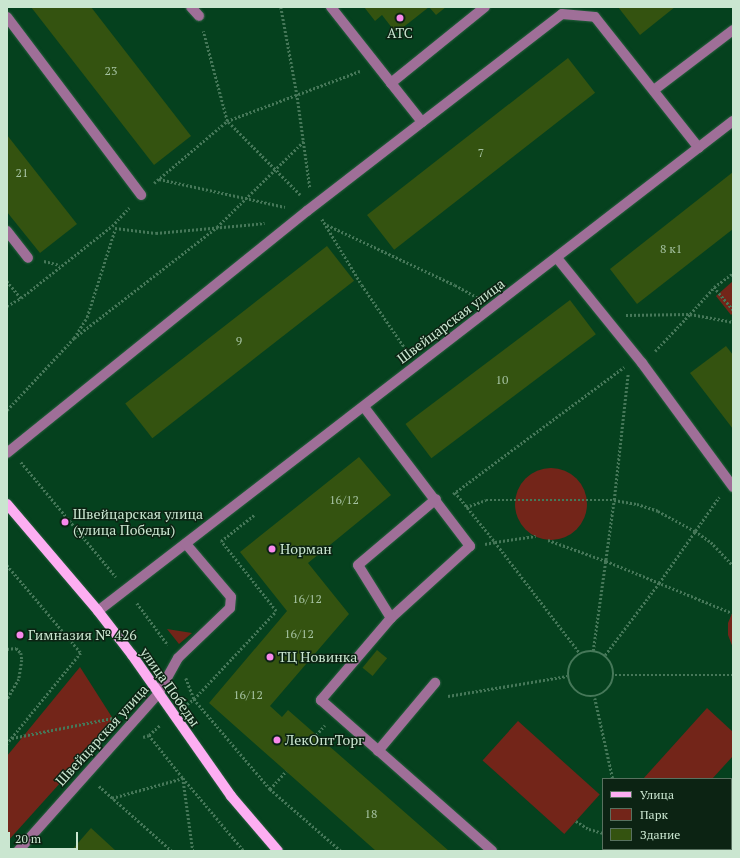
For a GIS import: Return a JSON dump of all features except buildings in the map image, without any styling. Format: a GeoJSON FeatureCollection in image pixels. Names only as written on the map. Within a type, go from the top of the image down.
{"type":"FeatureCollection","features":[{"type":"Feature","properties":{"kind":"main road","name":"улица Победы"},"geometry":{"type":"LineString","coordinates":[[7,504],[98,611],[231,796],[278,851]]}},
{"type":"Feature","properties":{"kind":"street"},"geometry":{"type":"LineString","coordinates":[[191,7],[199,16]]}},
{"type":"Feature","properties":{"kind":"street"},"geometry":{"type":"LineString","coordinates":[[331,7],[422,122]]}},
{"type":"Feature","properties":{"kind":"street"},"geometry":{"type":"LineString","coordinates":[[391,83],[485,7]]}},
{"type":"Feature","properties":{"kind":"street"},"geometry":{"type":"LineString","coordinates":[[9,452],[310,209],[422,122],[559,11],[595,17],[699,148]]}},
{"type":"Feature","properties":{"kind":"street"},"geometry":{"type":"LineString","coordinates":[[7,17],[141,195]]}},
{"type":"Feature","properties":{"kind":"street"},"geometry":{"type":"LineString","coordinates":[[654,90],[733,30]]}},
{"type":"Feature","properties":{"kind":"street","name":"Швейцарская улица"},"geometry":{"type":"LineString","coordinates":[[98,611],[733,121]]}},
{"type":"Feature","properties":{"kind":"street"},"geometry":{"type":"LineString","coordinates":[[7,231],[28,258]]}},
{"type":"Feature","properties":{"kind":"street"},"geometry":{"type":"LineString","coordinates":[[557,258],[601,315],[642,363],[731,485]]}},
{"type":"Feature","properties":{"kind":"street"},"geometry":{"type":"LineString","coordinates":[[364,407],[438,501],[470,546],[391,618],[321,700],[492,851]]}},
{"type":"Feature","properties":{"kind":"street"},"geometry":{"type":"LineString","coordinates":[[391,618],[358,565],[438,501]]}},
{"type":"Feature","properties":{"kind":"street","name":"Швейцарская улица"},"geometry":{"type":"LineString","coordinates":[[18,851],[158,694],[178,658],[223,617],[230,608],[231,598],[186,544]]}},
{"type":"Feature","properties":{"kind":"street"},"geometry":{"type":"LineString","coordinates":[[378,751],[435,683]]}},
{"type":"Feature","properties":{"kind":"path"},"geometry":{"type":"LineString","coordinates":[[281,7],[304,141],[310,209]]}},
{"type":"Feature","properties":{"kind":"path"},"geometry":{"type":"LineString","coordinates":[[377,65],[227,121],[327,225],[362,285],[417,365]]}},
{"type":"Feature","properties":{"kind":"path"},"geometry":{"type":"LineString","coordinates":[[7,410],[74,338],[218,227],[247,200],[274,170],[304,141]]}},
{"type":"Feature","properties":{"kind":"path"},"geometry":{"type":"LineString","coordinates":[[159,179],[247,200],[310,209]]}},
{"type":"Feature","properties":{"kind":"path"},"geometry":{"type":"LineString","coordinates":[[112,226],[115,229],[156,234],[270,222]]}},
{"type":"Feature","properties":{"kind":"path"},"geometry":{"type":"LineString","coordinates":[[327,225],[455,285],[493,307]]}},
{"type":"Feature","properties":{"kind":"path"},"geometry":{"type":"LineString","coordinates":[[74,338],[87,317],[115,229]]}},
{"type":"Feature","properties":{"kind":"path"},"geometry":{"type":"LineString","coordinates":[[438,501],[455,492],[629,364],[642,363],[714,287],[733,273]]}},
{"type":"Feature","properties":{"kind":"path"},"geometry":{"type":"LineString","coordinates":[[7,281],[21,298]]}},
{"type":"Feature","properties":{"kind":"path"},"geometry":{"type":"LineString","coordinates":[[714,287],[733,310]]}},
{"type":"Feature","properties":{"kind":"path"},"geometry":{"type":"LineString","coordinates":[[601,315],[690,314],[732,322],[733,318]]}},
{"type":"Feature","properties":{"kind":"path"},"geometry":{"type":"LineString","coordinates":[[594,651],[614,500],[629,364]]}},
{"type":"Feature","properties":{"kind":"path"},"geometry":{"type":"LineString","coordinates":[[9,452],[126,590],[178,658],[194,699],[270,789],[341,851]]}},
{"type":"Feature","properties":{"kind":"path"},"geometry":{"type":"LineString","coordinates":[[605,656],[695,531],[731,485]]}},
{"type":"Feature","properties":{"kind":"path"},"geometry":{"type":"LineString","coordinates":[[455,492],[580,653]]}},
{"type":"Feature","properties":{"kind":"path"},"geometry":{"type":"LineString","coordinates":[[466,507],[486,500],[614,500],[637,504],[658,511],[695,531],[711,542],[733,566]]}},
{"type":"Feature","properties":{"kind":"path"},"geometry":{"type":"LineString","coordinates":[[194,699],[276,611],[221,541],[258,512]]}},
{"type":"Feature","properties":{"kind":"path"},"geometry":{"type":"LineString","coordinates":[[470,546],[536,536]]}},
{"type":"Feature","properties":{"kind":"path"},"geometry":{"type":"LineString","coordinates":[[548,540],[606,561],[732,613]]}},
{"type":"Feature","properties":{"kind":"path"},"geometry":{"type":"LineString","coordinates":[[7,565],[81,653],[7,744]]}},
{"type":"Feature","properties":{"kind":"path"},"geometry":{"type":"LineString","coordinates":[[7,649],[16,648],[22,653],[19,679],[7,700]]}},
{"type":"Feature","properties":{"kind":"path"},"geometry":{"type":"LineString","coordinates":[[594,651],[605,656],[612,664],[615,675],[609,689],[603,695],[595,698],[585,697],[577,693],[570,686],[568,676],[571,663],[580,653],[594,651]]}},
{"type":"Feature","properties":{"kind":"path"},"geometry":{"type":"LineString","coordinates":[[615,675],[733,675]]}},
{"type":"Feature","properties":{"kind":"path"},"geometry":{"type":"LineString","coordinates":[[419,701],[568,676]]}},
{"type":"Feature","properties":{"kind":"path"},"geometry":{"type":"LineString","coordinates":[[595,698],[613,778]]}},
{"type":"Feature","properties":{"kind":"path"},"geometry":{"type":"LineString","coordinates":[[12,738],[115,718]]}},
{"type":"Feature","properties":{"kind":"path"},"geometry":{"type":"LineString","coordinates":[[149,735],[244,851]]}},
{"type":"Feature","properties":{"kind":"path"},"geometry":{"type":"LineString","coordinates":[[270,789],[286,771]]}},
{"type":"Feature","properties":{"kind":"path"},"geometry":{"type":"LineString","coordinates":[[112,798],[183,778]]}},
{"type":"Feature","properties":{"kind":"path"},"geometry":{"type":"LineString","coordinates":[[183,778],[193,851]]}},
{"type":"Feature","properties":{"kind":"path"},"geometry":{"type":"LineString","coordinates":[[97,784],[172,851]]}},
{"type":"Feature","properties":{"kind":"path"},"geometry":{"type":"LineString","coordinates":[[576,821],[589,829],[602,833]]}},
{"type":"Feature","properties":{"kind":"green space"},"geometry":{"type":"Polygon","coordinates":[[[733,281],[733,313],[731,315],[716,296],[733,281]]]}},
{"type":"Feature","properties":{"kind":"green space"},"geometry":{"type":"Polygon","coordinates":[[[551,468],[571,474],[581,484],[587,504],[581,524],[571,534],[551,540],[531,534],[521,524],[515,504],[521,484],[531,474],[551,468]]]}},
{"type":"Feature","properties":{"kind":"green space"},"geometry":{"type":"Polygon","coordinates":[[[733,611],[733,648],[728,635],[728,623],[733,611]]]}},
{"type":"Feature","properties":{"kind":"green space"},"geometry":{"type":"Polygon","coordinates":[[[167,629],[192,633],[179,644],[167,629]]]}},
{"type":"Feature","properties":{"kind":"green space"},"geometry":{"type":"Polygon","coordinates":[[[80,667],[115,722],[7,842],[7,756],[80,667]]]}},
{"type":"Feature","properties":{"kind":"green space"},"geometry":{"type":"Polygon","coordinates":[[[707,708],[733,732],[733,756],[713,778],[644,778],[707,708]]]}},
{"type":"Feature","properties":{"kind":"green space"},"geometry":{"type":"Polygon","coordinates":[[[518,721],[600,795],[564,834],[483,760],[518,721]]]}},
{"type":"Feature","properties":{"kind":"place","name":"АТС"},"geometry":{"type":"Point","coordinates":[400,18]}},
{"type":"Feature","properties":{"kind":"place","name":"Швейцарская улица (улица Победы)"},"geometry":{"type":"Point","coordinates":[65,522]}},
{"type":"Feature","properties":{"kind":"place","name":"Норман"},"geometry":{"type":"Point","coordinates":[272,549]}},
{"type":"Feature","properties":{"kind":"place","name":"Гимназия № 426"},"geometry":{"type":"Point","coordinates":[20,635]}},
{"type":"Feature","properties":{"kind":"place","name":"ТЦ Новинка"},"geometry":{"type":"Point","coordinates":[270,657]}},
{"type":"Feature","properties":{"kind":"place","name":"ЛекОптТорг"},"geometry":{"type":"Point","coordinates":[277,740]}}]}
